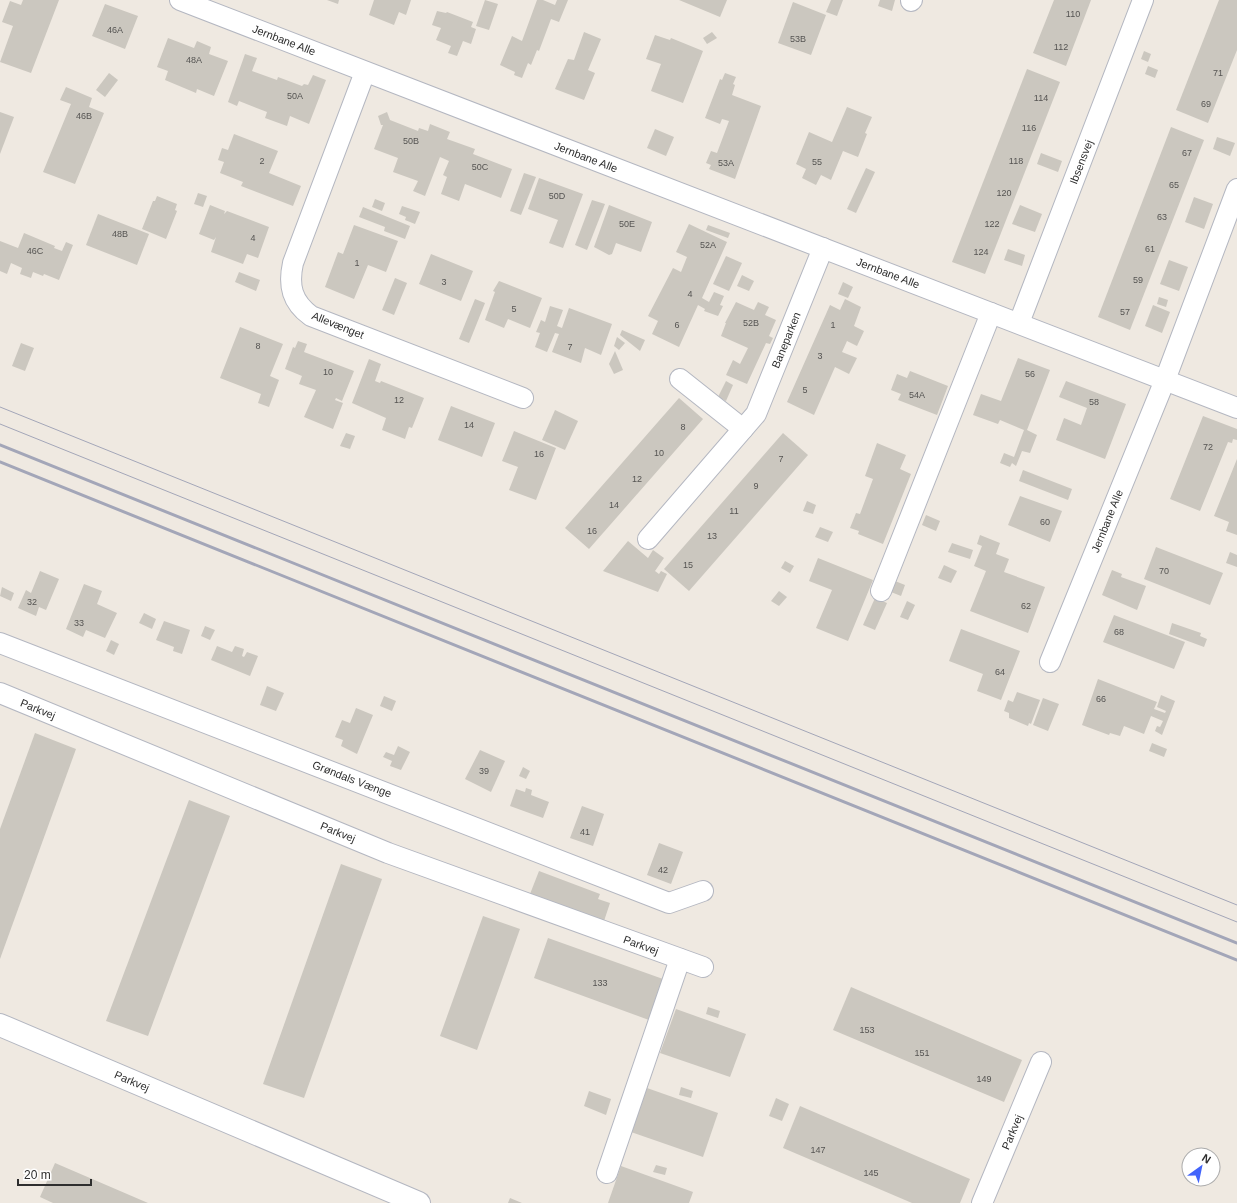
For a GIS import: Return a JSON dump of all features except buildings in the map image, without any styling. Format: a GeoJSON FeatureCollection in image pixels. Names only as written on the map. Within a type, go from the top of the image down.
{"type":"FeatureCollection","features":[{"type":"Feature","properties":{"kind":"street","name":"Jernbane Alle"},"geometry":{"type":"LineString","coordinates":[[180,0],[1237,408]]}},
{"type":"Feature","properties":{"kind":"street","name":"Ibsensvej"},"geometry":{"type":"LineString","coordinates":[[1019,324],[1143,0]]}},
{"type":"Feature","properties":{"kind":"street","name":"Allevænget"},"geometry":{"type":"LineString","coordinates":[[366,72],[293,263],[290,276],[291,290],[296,301],[312,316],[522,398]]}},
{"type":"Feature","properties":{"kind":"street","name":"Jernbane Alle"},"geometry":{"type":"LineString","coordinates":[[1050,662],[1165,380],[1237,189]]}},
{"type":"Feature","properties":{"kind":"street","name":"Baneparken"},"geometry":{"type":"LineString","coordinates":[[648,539],[756,414],[824,248]]}},
{"type":"Feature","properties":{"kind":"street"},"geometry":{"type":"LineString","coordinates":[[882,591],[991,313]]}},
{"type":"Feature","properties":{"kind":"street"},"geometry":{"type":"LineString","coordinates":[[680,379],[743,429]]}},
{"type":"Feature","properties":{"kind":"street","name":"Grøndals Vænge"},"geometry":{"type":"LineString","coordinates":[[0,643],[669,903],[704,891]]}},
{"type":"Feature","properties":{"kind":"street","name":"Parkvej"},"geometry":{"type":"LineString","coordinates":[[0,693],[388,853],[703,967]]}},
{"type":"Feature","properties":{"kind":"street"},"geometry":{"type":"LineString","coordinates":[[606,1173],[680,959]]}},
{"type":"Feature","properties":{"kind":"street","name":"Parkvej"},"geometry":{"type":"LineString","coordinates":[[0,1025],[420,1203]]}},
{"type":"Feature","properties":{"kind":"street","name":"Parkvej"},"geometry":{"type":"LineString","coordinates":[[982,1203],[1041,1062]]}},
{"type":"Feature","properties":{"kind":"tram line"},"geometry":{"type":"LineString","coordinates":[[0,407],[1237,905]]}},
{"type":"Feature","properties":{"kind":"tram line"},"geometry":{"type":"LineString","coordinates":[[0,424],[1237,922]]}},
{"type":"Feature","properties":{"kind":"railway"},"geometry":{"type":"LineString","coordinates":[[0,445],[1237,943]]}},
{"type":"Feature","properties":{"kind":"railway"},"geometry":{"type":"LineString","coordinates":[[0,462],[1237,960]]}}]}
